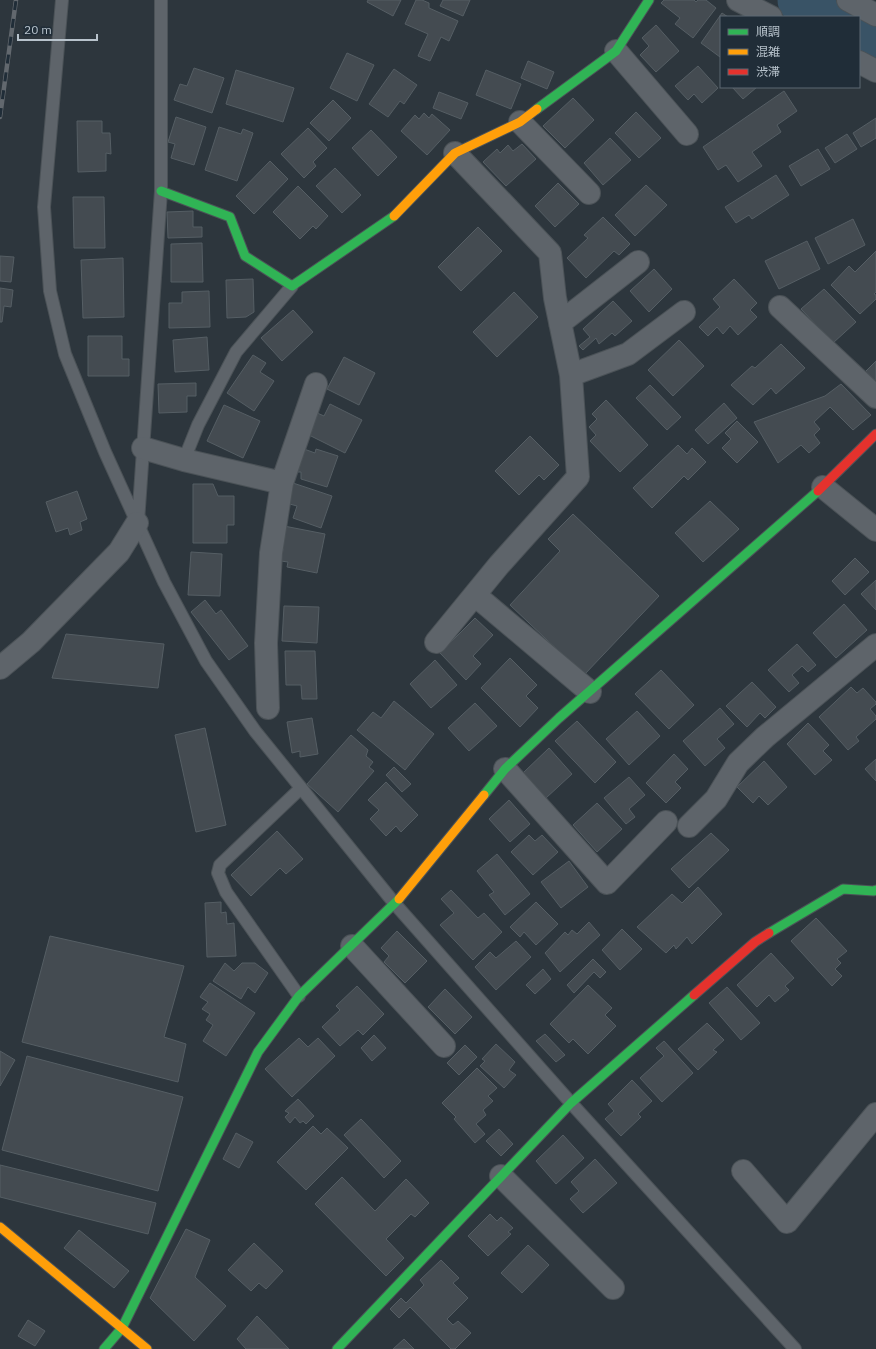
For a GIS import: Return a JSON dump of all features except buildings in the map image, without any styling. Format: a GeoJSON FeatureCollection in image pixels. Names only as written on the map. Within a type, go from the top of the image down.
{"type":"FeatureCollection","features":[{"type":"Feature","properties":{"kind":"street"},"geometry":{"type":"LineString","coordinates":[[161,191],[230,217],[244,256],[292,286],[392,218],[455,153],[520,122],[616,51],[649,0]]}},
{"type":"Feature","properties":{"kind":"street"},"geometry":{"type":"LineString","coordinates":[[738,0],[769,16]]}},
{"type":"Feature","properties":{"kind":"street"},"geometry":{"type":"LineString","coordinates":[[848,0],[876,15]]}},
{"type":"Feature","properties":{"kind":"street"},"geometry":{"type":"LineString","coordinates":[[616,51],[687,134]]}},
{"type":"Feature","properties":{"kind":"street"},"geometry":{"type":"LineString","coordinates":[[860,63],[876,71]]}},
{"type":"Feature","properties":{"kind":"street"},"geometry":{"type":"LineString","coordinates":[[520,122],[588,193]]}},
{"type":"Feature","properties":{"kind":"street"},"geometry":{"type":"LineString","coordinates":[[436,642],[499,565],[578,477],[571,375],[555,298],[550,253],[455,153]]}},
{"type":"Feature","properties":{"kind":"street"},"geometry":{"type":"LineString","coordinates":[[560,323],[638,262]]}},
{"type":"Feature","properties":{"kind":"street"},"geometry":{"type":"LineString","coordinates":[[780,307],[876,397]]}},
{"type":"Feature","properties":{"kind":"street"},"geometry":{"type":"LineString","coordinates":[[571,375],[628,354],[684,312]]}},
{"type":"Feature","properties":{"kind":"street"},"geometry":{"type":"LineString","coordinates":[[268,708],[266,642],[271,561],[282,483],[316,384]]}},
{"type":"Feature","properties":{"kind":"street"},"geometry":{"type":"LineString","coordinates":[[104,1349],[122,1328],[258,1052],[299,996],[395,904],[505,769],[559,718],[823,487],[876,434]]}},
{"type":"Feature","properties":{"kind":"street"},"geometry":{"type":"LineString","coordinates":[[143,448],[184,460],[282,483]]}},
{"type":"Feature","properties":{"kind":"street"},"geometry":{"type":"LineString","coordinates":[[823,487],[876,530]]}},
{"type":"Feature","properties":{"kind":"street"},"geometry":{"type":"LineString","coordinates":[[0,668],[32,642],[119,552],[137,523]]}},
{"type":"Feature","properties":{"kind":"street"},"geometry":{"type":"LineString","coordinates":[[475,595],[590,692]]}},
{"type":"Feature","properties":{"kind":"street"},"geometry":{"type":"LineString","coordinates":[[689,826],[716,799],[738,763],[766,737],[876,645]]}},
{"type":"Feature","properties":{"kind":"street"},"geometry":{"type":"LineString","coordinates":[[505,769],[607,883],[666,822]]}},
{"type":"Feature","properties":{"kind":"street"},"geometry":{"type":"LineString","coordinates":[[337,1349],[571,1103],[755,942],[843,889],[876,890]]}},
{"type":"Feature","properties":{"kind":"street"},"geometry":{"type":"LineString","coordinates":[[352,946],[444,1046]]}},
{"type":"Feature","properties":{"kind":"street"},"geometry":{"type":"LineString","coordinates":[[743,1171],[786,1222],[876,1114]]}},
{"type":"Feature","properties":{"kind":"street"},"geometry":{"type":"LineString","coordinates":[[501,1176],[613,1288]]}},
{"type":"Feature","properties":{"kind":"street"},"geometry":{"type":"LineString","coordinates":[[0,1227],[147,1349]]}},
{"type":"Feature","properties":{"kind":"lane"},"geometry":{"type":"LineString","coordinates":[[62,0],[44,207],[50,291],[65,354],[105,452],[164,582],[206,661],[255,731],[395,904],[571,1103],[795,1349]]}},
{"type":"Feature","properties":{"kind":"lane"},"geometry":{"type":"LineString","coordinates":[[137,523],[161,191],[160,0]]}},
{"type":"Feature","properties":{"kind":"lane"},"geometry":{"type":"LineString","coordinates":[[184,460],[198,425],[236,352],[292,286]]}},
{"type":"Feature","properties":{"kind":"lane"},"geometry":{"type":"LineString","coordinates":[[299,996],[226,892],[218,873],[220,865],[301,788]]}},
{"type":"Feature","properties":{"kind":"waterway"},"geometry":{"type":"LineString","coordinates":[[801,0],[832,16]]}},
{"type":"Feature","properties":{"kind":"waterway"},"geometry":{"type":"LineString","coordinates":[[860,31],[876,39]]}},
{"type":"Feature","properties":{"kind":"railway"},"geometry":{"type":"LineString","coordinates":[[0,117],[16,0]]}},
{"type":"Feature","properties":{"kind":"traffic: fast"},"geometry":{"type":"LineString","coordinates":[[537,109],[616,51],[649,0]]}},
{"type":"Feature","properties":{"kind":"traffic: fast"},"geometry":{"type":"LineString","coordinates":[[161,191],[230,217],[245,256],[292,286],[394,216]]}},
{"type":"Feature","properties":{"kind":"traffic: fast"},"geometry":{"type":"LineString","coordinates":[[484,795],[505,769],[559,718],[818,491]]}},
{"type":"Feature","properties":{"kind":"traffic: fast"},"geometry":{"type":"LineString","coordinates":[[769,933],[843,889],[876,890]]}},
{"type":"Feature","properties":{"kind":"traffic: fast"},"geometry":{"type":"LineString","coordinates":[[104,1349],[122,1328],[258,1052],[299,996],[399,899]]}},
{"type":"Feature","properties":{"kind":"traffic: fast"},"geometry":{"type":"LineString","coordinates":[[337,1349],[571,1103],[694,995]]}},
{"type":"Feature","properties":{"kind":"traffic: slow"},"geometry":{"type":"LineString","coordinates":[[394,216],[455,153],[520,122],[537,109]]}},
{"type":"Feature","properties":{"kind":"traffic: slow"},"geometry":{"type":"LineString","coordinates":[[399,899],[484,795]]}},
{"type":"Feature","properties":{"kind":"traffic: slow"},"geometry":{"type":"LineString","coordinates":[[0,1227],[147,1349]]}},
{"type":"Feature","properties":{"kind":"traffic: jam"},"geometry":{"type":"LineString","coordinates":[[818,491],[876,434]]}},
{"type":"Feature","properties":{"kind":"traffic: jam"},"geometry":{"type":"LineString","coordinates":[[694,995],[755,942],[769,933]]}}]}
